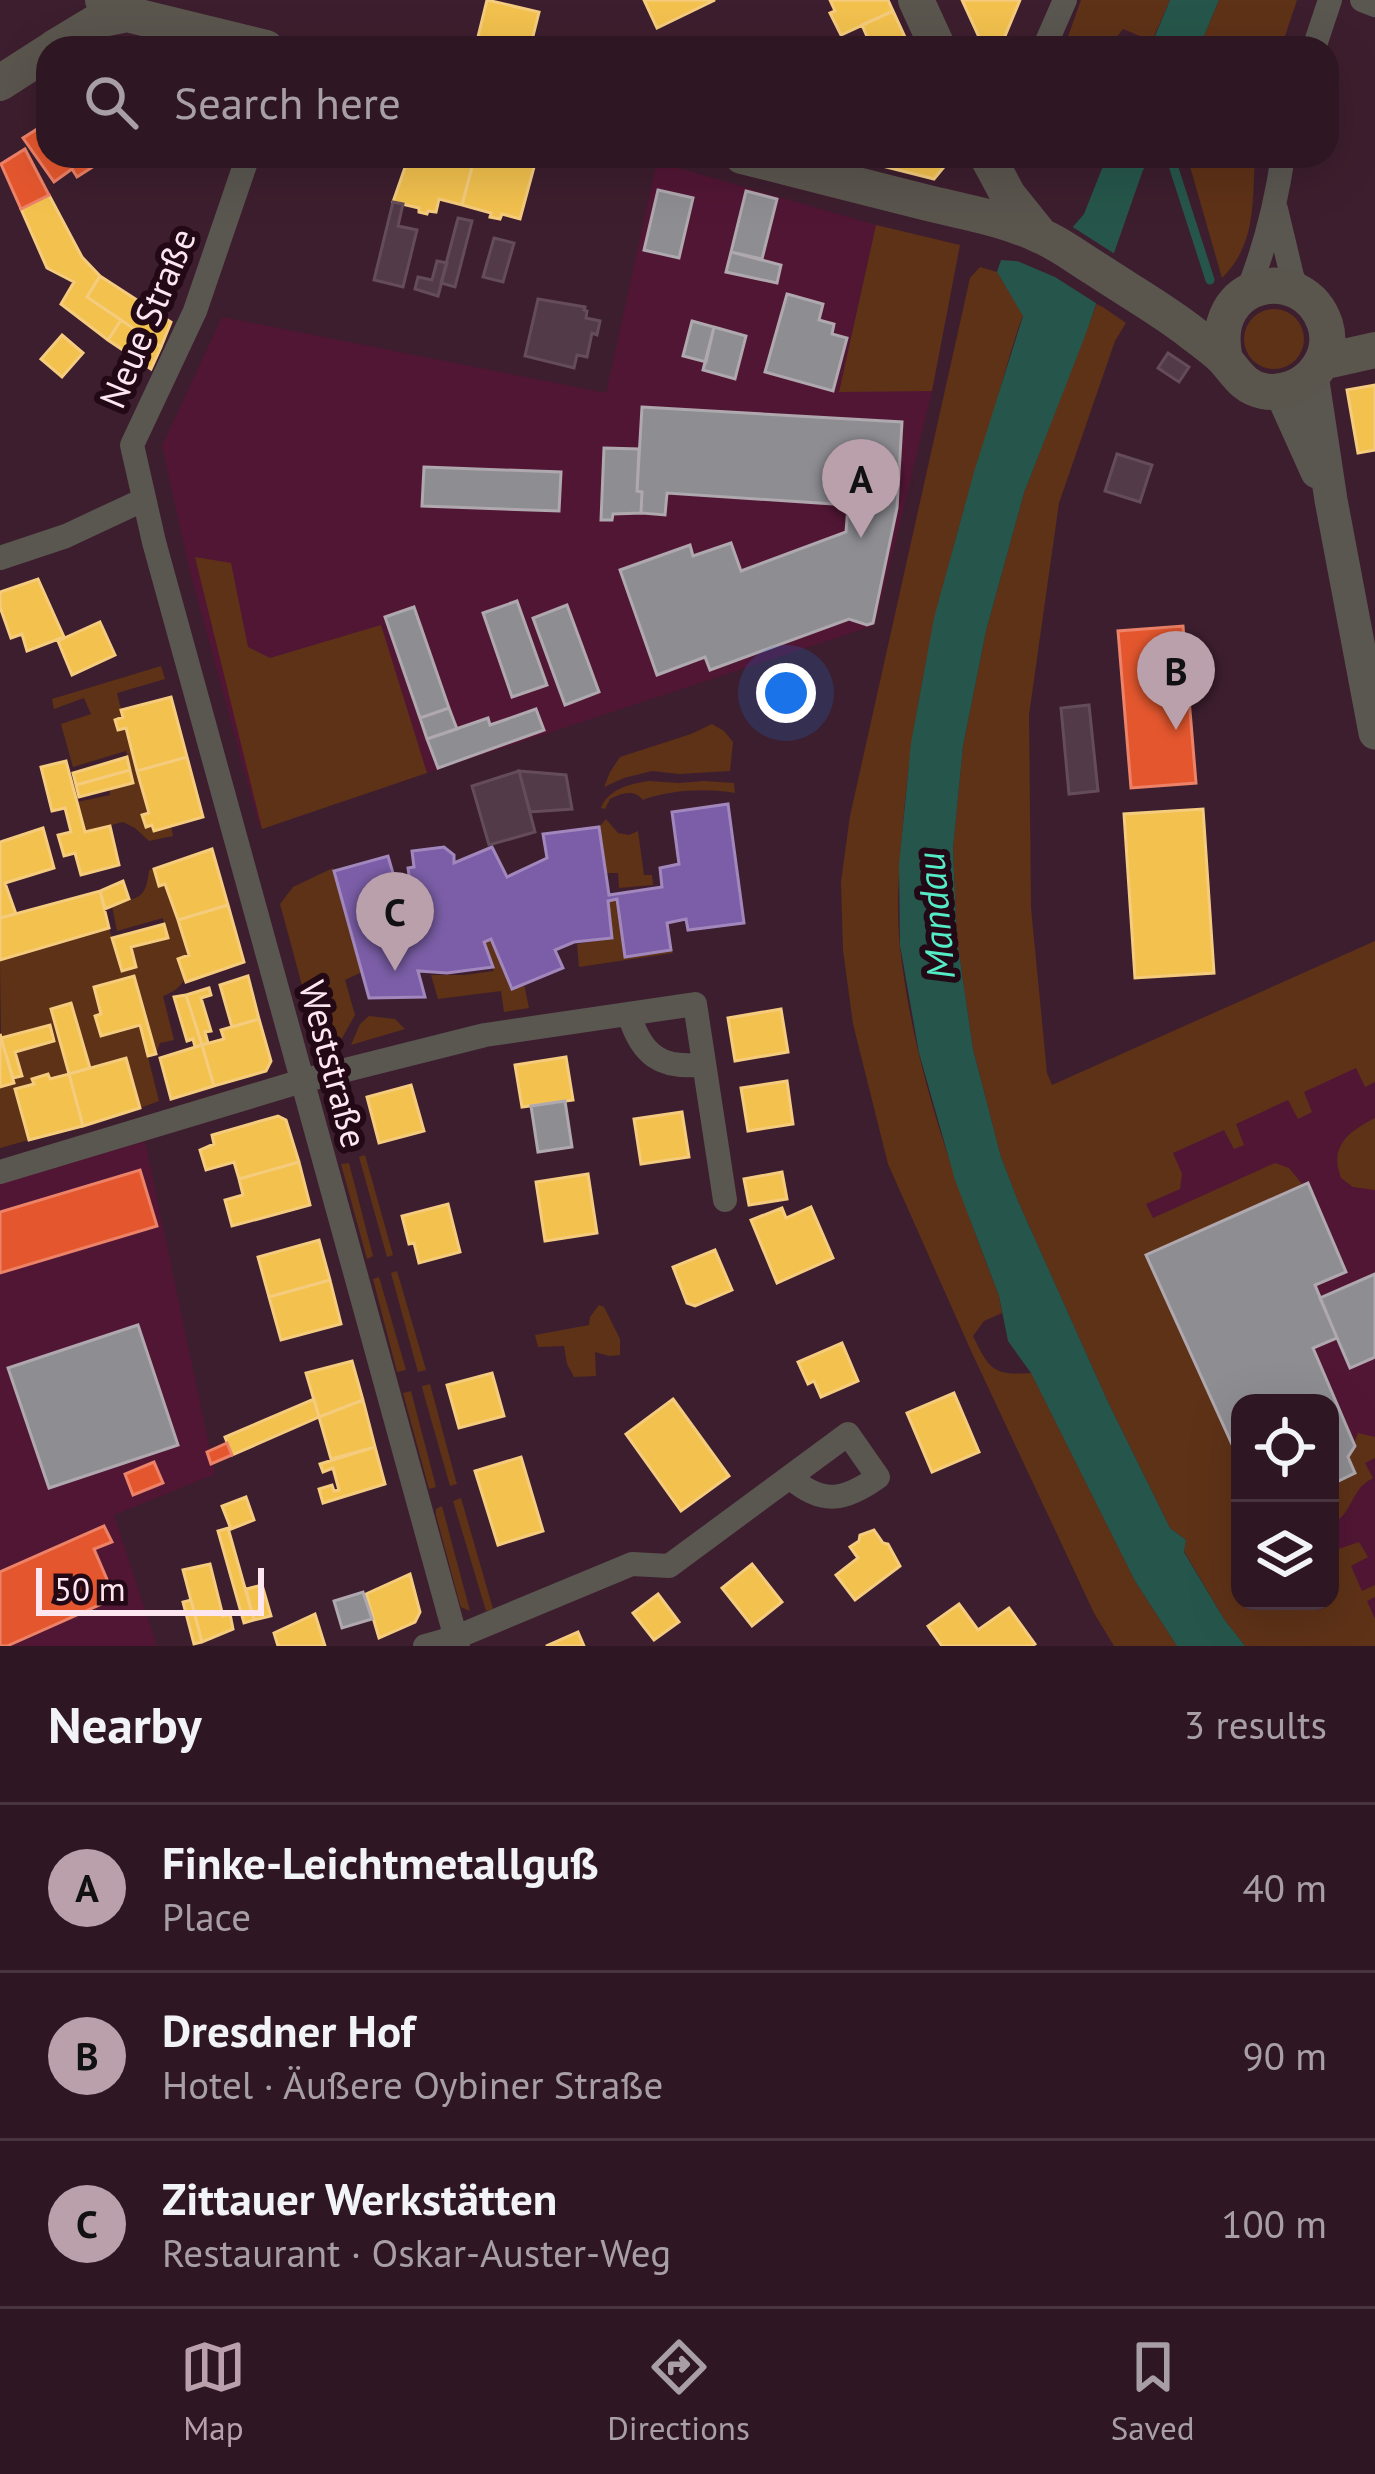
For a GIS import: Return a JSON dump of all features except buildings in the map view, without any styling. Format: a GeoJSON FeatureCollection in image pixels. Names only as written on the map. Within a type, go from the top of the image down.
{"type":"FeatureCollection","features":[{"type":"Feature","properties":{"kind":"main road"},"geometry":{"type":"LineString","coordinates":[[916,0],[932,36]]}},
{"type":"Feature","properties":{"kind":"main road"},"geometry":{"type":"LineString","coordinates":[[74,36],[115,7],[222,36]]}},
{"type":"Feature","properties":{"kind":"main road"},"geometry":{"type":"LineString","coordinates":[[0,83],[36,60]]}},
{"type":"Feature","properties":{"kind":"main road"},"geometry":{"type":"LineString","coordinates":[[875,168],[996,179],[1055,244],[1169,315],[1225,359],[1244,382],[1267,392],[1375,350]]}},
{"type":"Feature","properties":{"kind":"main road"},"geometry":{"type":"LineString","coordinates":[[1169,315],[1239,300],[1258,288],[1291,288],[1318,309],[1327,337],[1305,376]]}},
{"type":"Feature","properties":{"kind":"main road"},"geometry":{"type":"LineString","coordinates":[[1225,359],[1221,330],[1239,300]]}},
{"type":"Feature","properties":{"kind":"main road"},"geometry":{"type":"LineString","coordinates":[[1325,325],[1375,339]]}},
{"type":"Feature","properties":{"kind":"street"},"geometry":{"type":"LineString","coordinates":[[1049,36],[1065,0]]}},
{"type":"Feature","properties":{"kind":"street"},"geometry":{"type":"LineString","coordinates":[[1318,36],[1330,0]]}},
{"type":"Feature","properties":{"kind":"street"},"geometry":{"type":"LineString","coordinates":[[1362,0],[1375,5]]}},
{"type":"Feature","properties":{"kind":"street","name":"Neue Straße"},"geometry":{"type":"LineString","coordinates":[[143,500],[132,445],[195,311],[244,168]]}},
{"type":"Feature","properties":{"kind":"street"},"geometry":{"type":"LineString","coordinates":[[1239,300],[1261,259],[1281,168]]}},
{"type":"Feature","properties":{"kind":"street"},"geometry":{"type":"LineString","coordinates":[[1275,206],[1299,292]]}},
{"type":"Feature","properties":{"kind":"street"},"geometry":{"type":"LineString","coordinates":[[1305,376],[1375,733]]}},
{"type":"Feature","properties":{"kind":"street"},"geometry":{"type":"LineString","coordinates":[[0,558],[66,536],[143,500]]}},
{"type":"Feature","properties":{"kind":"street","name":"Weststraße"},"geometry":{"type":"LineString","coordinates":[[143,500],[456,1642]]}},
{"type":"Feature","properties":{"kind":"street"},"geometry":{"type":"LineString","coordinates":[[0,1172],[302,1081],[485,1035],[695,1004],[725,1200]]}},
{"type":"Feature","properties":{"kind":"street"},"geometry":{"type":"LineString","coordinates":[[629,1014],[645,1049],[658,1062],[704,1064]]}},
{"type":"Feature","properties":{"kind":"street"},"geometry":{"type":"LineString","coordinates":[[425,1646],[456,1642],[632,1564],[669,1566],[791,1478]]}},
{"type":"Feature","properties":{"kind":"shaded area"},"geometry":{"type":"Polygon","coordinates":[[[1081,0],[1170,0],[1154,36],[1123,29],[1117,36],[1068,36],[1081,0]]]}},
{"type":"Feature","properties":{"kind":"shaded area"},"geometry":{"type":"Polygon","coordinates":[[[1219,0],[1297,0],[1285,36],[1204,36],[1219,0]]]}},
{"type":"Feature","properties":{"kind":"shaded area"},"geometry":{"type":"Polygon","coordinates":[[[656,168],[678,168],[876,225],[839,391],[932,391],[875,625],[260,828],[189,568],[162,446],[222,317],[606,393],[656,168]]]}},
{"type":"Feature","properties":{"kind":"shaded area"},"geometry":{"type":"Polygon","coordinates":[[[1190,168],[1254,168],[1247,236],[1222,278],[1190,168]]]}},
{"type":"Feature","properties":{"kind":"shaded area"},"geometry":{"type":"Polygon","coordinates":[[[876,225],[960,245],[932,391],[839,392],[876,225]]]}},
{"type":"Feature","properties":{"kind":"shaded area"},"geometry":{"type":"Polygon","coordinates":[[[980,267],[997,272],[1023,315],[950,562],[918,704],[898,892],[906,992],[938,1125],[999,1296],[1002,1313],[984,1321],[973,1336],[994,1368],[1031,1373],[1135,1581],[1177,1646],[1114,1646],[1094,1613],[888,1164],[853,1024],[843,950],[841,882],[850,816],[970,278],[980,267]]]}},
{"type":"Feature","properties":{"kind":"shaded area"},"geometry":{"type":"Polygon","coordinates":[[[1097,303],[1126,323],[1115,341],[1059,503],[1029,715],[1031,908],[1052,1085],[1375,941],[1375,1082],[1365,1087],[1356,1068],[1304,1092],[1312,1112],[1298,1119],[1288,1100],[1236,1124],[1244,1145],[1234,1149],[1224,1130],[1173,1153],[1182,1174],[1180,1189],[1146,1204],[1153,1218],[1275,1163],[1289,1168],[1302,1184],[1147,1255],[1231,1442],[1231,1610],[1339,1610],[1339,1549],[1359,1542],[1368,1557],[1351,1566],[1362,1591],[1375,1585],[1375,1597],[1367,1601],[1375,1619],[1375,1646],[1245,1646],[1224,1619],[1184,1551],[1186,1540],[1170,1528],[1108,1402],[1001,1157],[973,1049],[957,939],[953,849],[963,746],[986,631],[1024,493],[1097,303]]]}},
{"type":"Feature","properties":{"kind":"shaded area"},"geometry":{"type":"Polygon","coordinates":[[[1274,309],[1296,317],[1304,339],[1296,361],[1274,369],[1252,361],[1244,339],[1252,317],[1274,309]]]}},
{"type":"Feature","properties":{"kind":"shaded area"},"geometry":{"type":"Polygon","coordinates":[[[195,557],[231,563],[248,647],[270,658],[381,625],[427,773],[262,829],[195,557]]]}},
{"type":"Feature","properties":{"kind":"shaded area"},"geometry":{"type":"Polygon","coordinates":[[[161,666],[165,679],[117,693],[123,717],[115,720],[126,728],[149,813],[142,815],[145,826],[152,825],[154,831],[171,826],[173,836],[149,841],[123,822],[85,832],[77,802],[110,795],[110,789],[133,783],[126,751],[73,767],[61,724],[91,714],[84,698],[54,709],[52,699],[161,666]]]}},
{"type":"Feature","properties":{"kind":"shaded area"},"geometry":{"type":"Polygon","coordinates":[[[712,724],[733,742],[730,771],[652,771],[604,787],[620,757],[712,724]]]}},
{"type":"Feature","properties":{"kind":"shaded area"},"geometry":{"type":"Polygon","coordinates":[[[649,781],[734,783],[735,793],[688,791],[643,800],[628,793],[601,808],[614,792],[649,781]]]}},
{"type":"Feature","properties":{"kind":"shaded area"},"geometry":{"type":"Polygon","coordinates":[[[606,819],[618,833],[638,831],[644,875],[652,875],[653,885],[619,888],[618,873],[607,873],[600,826],[606,819]]]}},
{"type":"Feature","properties":{"kind":"shaded area"},"geometry":{"type":"Polygon","coordinates":[[[333,868],[362,972],[345,980],[355,1015],[337,1047],[327,1050],[316,1037],[280,904],[293,887],[333,868]]]}},
{"type":"Feature","properties":{"kind":"shaded area"},"geometry":{"type":"Polygon","coordinates":[[[154,869],[159,885],[165,884],[187,947],[186,977],[163,996],[174,1040],[160,1043],[156,1054],[134,976],[94,987],[140,1025],[159,1101],[140,1108],[126,1058],[90,1068],[71,1004],[52,1008],[69,1074],[32,1078],[34,1084],[16,1089],[29,1140],[0,1148],[0,1087],[22,1075],[15,1052],[54,1040],[49,1025],[1,1038],[0,960],[109,928],[121,970],[136,967],[131,947],[167,938],[163,918],[117,931],[112,906],[139,896],[149,870],[154,869]]]}},
{"type":"Feature","properties":{"kind":"shaded area"},"geometry":{"type":"Polygon","coordinates":[[[617,899],[625,956],[673,953],[579,967],[577,944],[611,938],[608,901],[617,899]]]}},
{"type":"Feature","properties":{"kind":"shaded area"},"geometry":{"type":"Polygon","coordinates":[[[491,939],[512,988],[524,984],[529,1008],[504,1012],[501,991],[438,999],[431,975],[494,971],[484,942],[491,939]]]}},
{"type":"Feature","properties":{"kind":"shaded area"},"geometry":{"type":"Polygon","coordinates":[[[1375,941],[1375,1646],[1339,1610],[1339,1394],[1231,1394],[1231,1492],[1052,1086],[1375,941]]]}},
{"type":"Feature","properties":{"kind":"shaded area"},"geometry":{"type":"Polygon","coordinates":[[[369,1016],[395,1019],[405,1029],[351,1045],[369,1016]]]}},
{"type":"Feature","properties":{"kind":"shaded area"},"geometry":{"type":"Polygon","coordinates":[[[1375,1118],[1375,1190],[1353,1187],[1341,1178],[1339,1149],[1349,1135],[1375,1118]]]}},
{"type":"Feature","properties":{"kind":"shaded area"},"geometry":{"type":"Polygon","coordinates":[[[145,1141],[215,1474],[114,1515],[157,1646],[0,1646],[0,1184],[145,1141]]]}},
{"type":"Feature","properties":{"kind":"shaded area"},"geometry":{"type":"Polygon","coordinates":[[[365,1155],[393,1255],[387,1257],[359,1157],[365,1155]]]}},
{"type":"Feature","properties":{"kind":"shaded area"},"geometry":{"type":"Polygon","coordinates":[[[349,1163],[373,1256],[367,1259],[341,1164],[349,1163]]]}},
{"type":"Feature","properties":{"kind":"shaded area"},"geometry":{"type":"Polygon","coordinates":[[[397,1271],[426,1370],[418,1372],[391,1273],[397,1271]]]}},
{"type":"Feature","properties":{"kind":"shaded area"},"geometry":{"type":"Polygon","coordinates":[[[379,1277],[406,1370],[397,1372],[373,1279],[379,1277]]]}},
{"type":"Feature","properties":{"kind":"shaded area"},"geometry":{"type":"Polygon","coordinates":[[[599,1305],[620,1339],[620,1355],[595,1352],[596,1376],[574,1377],[564,1346],[538,1347],[535,1335],[589,1325],[599,1305]]]}},
{"type":"Feature","properties":{"kind":"shaded area"},"geometry":{"type":"Polygon","coordinates":[[[430,1384],[457,1484],[450,1486],[422,1386],[430,1384]]]}},
{"type":"Feature","properties":{"kind":"shaded area"},"geometry":{"type":"Polygon","coordinates":[[[411,1391],[436,1487],[429,1489],[403,1393],[411,1391]]]}},
{"type":"Feature","properties":{"kind":"shaded area"},"geometry":{"type":"Polygon","coordinates":[[[1358,1433],[1375,1437],[1375,1458],[1365,1463],[1373,1478],[1339,1520],[1339,1481],[1355,1473],[1348,1457],[1358,1433]]]}},
{"type":"Feature","properties":{"kind":"shaded area"},"geometry":{"type":"Polygon","coordinates":[[[461,1498],[493,1609],[486,1611],[453,1501],[461,1498]]]}},
{"type":"Feature","properties":{"kind":"shaded area"},"geometry":{"type":"Polygon","coordinates":[[[442,1506],[470,1611],[461,1607],[436,1515],[442,1506]]]}},
{"type":"Feature","properties":{"kind":"water"},"geometry":{"type":"Polygon","coordinates":[[[1170,0],[1219,0],[1204,36],[1155,36],[1170,0]]]}},
{"type":"Feature","properties":{"kind":"water","name":"Mandau"},"geometry":{"type":"Polygon","coordinates":[[[1102,168],[1144,168],[1024,493],[986,631],[963,746],[953,849],[957,939],[973,1049],[1001,1157],[1018,1201],[1170,1528],[1186,1540],[1184,1552],[1245,1646],[1177,1646],[1135,1581],[1031,1373],[1008,1341],[999,1296],[955,1180],[919,1053],[900,945],[899,865],[911,743],[934,618],[1023,316],[997,272],[1001,260],[1042,263],[1084,214],[1102,168]]]}},
{"type":"Feature","properties":{"kind":"pier"},"geometry":{"type":"Polygon","coordinates":[[[1068,224],[1118,256],[1102,307],[1055,277],[1001,254],[1039,257],[1068,224]]]}},
{"type":"Feature","properties":{"kind":"waterway"},"geometry":{"type":"LineString","coordinates":[[1174,168],[1210,280]]}},
{"type":"Feature","properties":{"kind":"place","name":"Finke-Leichtmetallguß"},"geometry":{"type":"Point","coordinates":[861,538]}},
{"type":"Feature","properties":{"kind":"place","name":"Dresdner Hof"},"geometry":{"type":"Point","coordinates":[1176,730]}},
{"type":"Feature","properties":{"kind":"place","name":"Zittauer Werkstätten"},"geometry":{"type":"Point","coordinates":[395,971]}}]}
